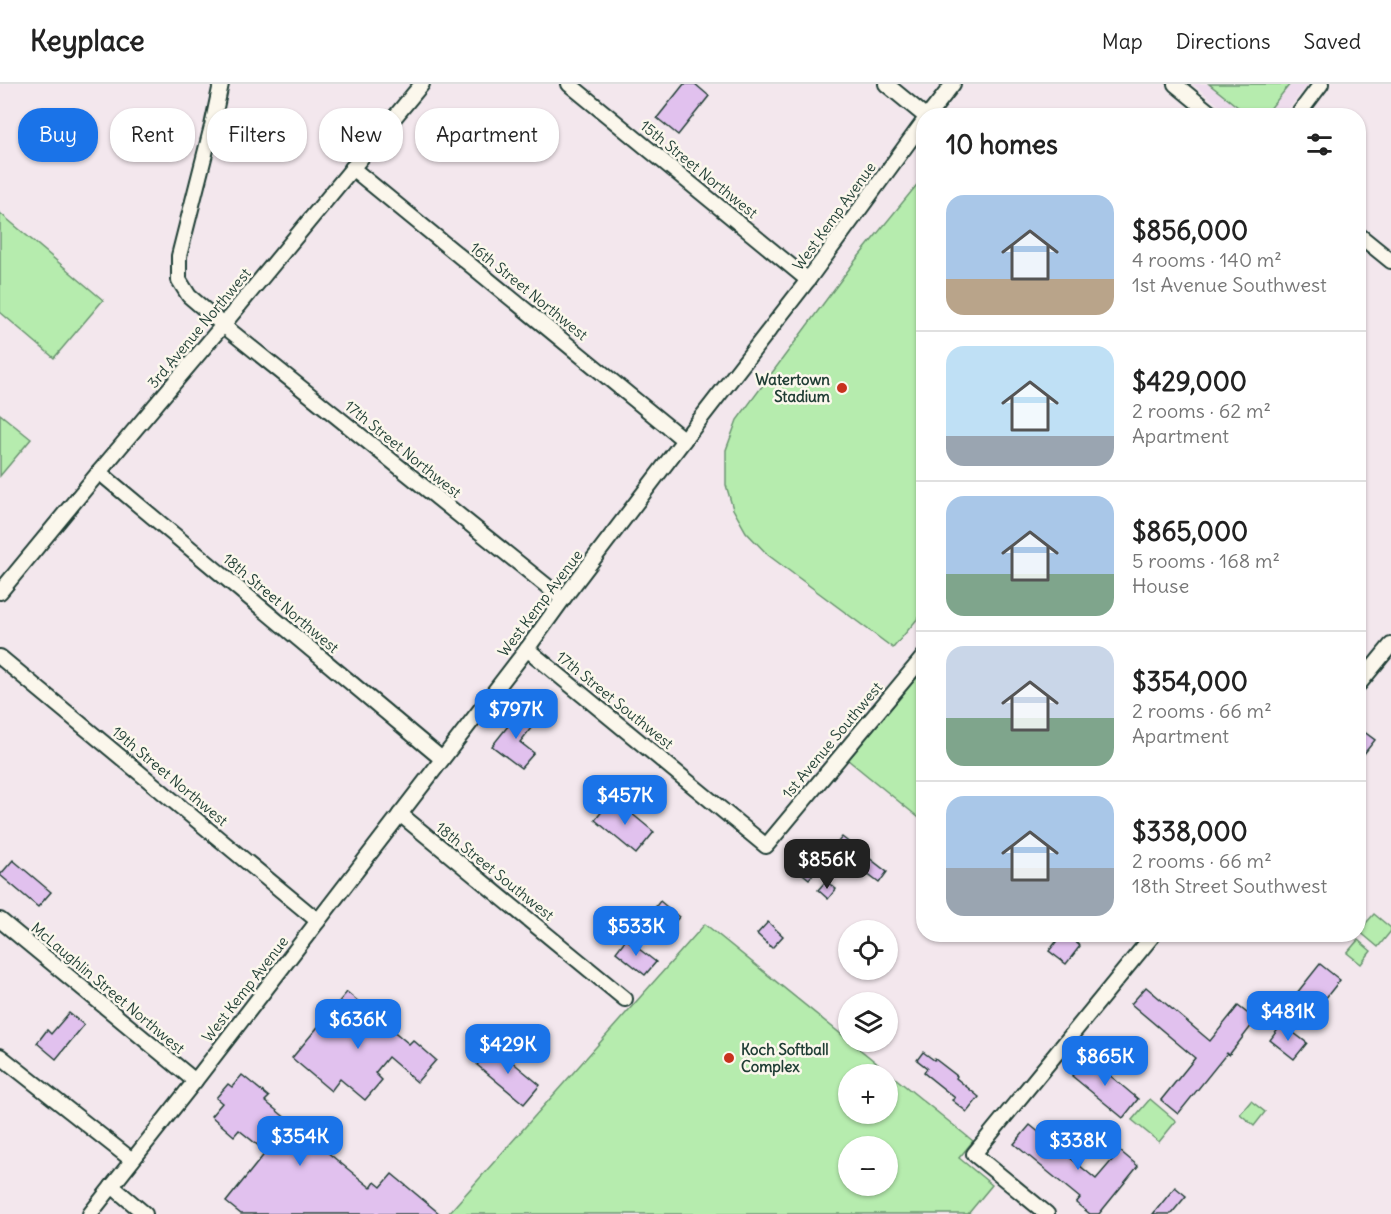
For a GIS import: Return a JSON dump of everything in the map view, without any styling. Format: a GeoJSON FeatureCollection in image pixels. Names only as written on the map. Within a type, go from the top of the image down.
{"type":"FeatureCollection","features":[{"type":"Feature","properties":{"kind":"street","name":"17th Street Northwest"},"geometry":{"type":"LineString","coordinates":[[221,84],[179,256],[179,280],[189,296],[223,326],[563,599]]}},
{"type":"Feature","properties":{"kind":"street","name":"3rd Avenue Northwest"},"geometry":{"type":"LineString","coordinates":[[0,592],[422,84]]}},
{"type":"Feature","properties":{"kind":"street","name":"15th Street Northwest"},"geometry":{"type":"LineString","coordinates":[[569,84],[808,280]]}},
{"type":"Feature","properties":{"kind":"street"},"geometry":{"type":"LineString","coordinates":[[886,84],[917,108]]}},
{"type":"Feature","properties":{"kind":"street"},"geometry":{"type":"LineString","coordinates":[[934,108],[953,84]]}},
{"type":"Feature","properties":{"kind":"street"},"geometry":{"type":"LineString","coordinates":[[1175,84],[1204,108]]}},
{"type":"Feature","properties":{"kind":"street"},"geometry":{"type":"LineString","coordinates":[[1303,108],[1321,84]]}},
{"type":"Feature","properties":{"kind":"street","name":"West Kemp Avenue"},"geometry":{"type":"LineString","coordinates":[[90,1214],[527,649],[808,280],[916,132]]}},
{"type":"Feature","properties":{"kind":"street","name":"16th Street Northwest"},"geometry":{"type":"LineString","coordinates":[[352,168],[684,440]]}},
{"type":"Feature","properties":{"kind":"street"},"geometry":{"type":"LineString","coordinates":[[1366,241],[1391,261]]}},
{"type":"Feature","properties":{"kind":"street","name":"18th Street Northwest"},"geometry":{"type":"LineString","coordinates":[[99,472],[442,759]]}},
{"type":"Feature","properties":{"kind":"street"},"geometry":{"type":"LineString","coordinates":[[1366,675],[1391,645]]}},
{"type":"Feature","properties":{"kind":"street","name":"17th Street Southwest"},"geometry":{"type":"LineString","coordinates":[[527,649],[766,846]]}},
{"type":"Feature","properties":{"kind":"street","name":"19th Street Northwest"},"geometry":{"type":"LineString","coordinates":[[0,657],[318,921]]}},
{"type":"Feature","properties":{"kind":"street","name":"1st Avenue Southwest"},"geometry":{"type":"LineString","coordinates":[[766,846],[916,666]]}},
{"type":"Feature","properties":{"kind":"street","name":"18th Street Southwest"},"geometry":{"type":"LineString","coordinates":[[400,814],[625,999]]}},
{"type":"Feature","properties":{"kind":"street","name":"McLaughlin Street Northwest"},"geometry":{"type":"LineString","coordinates":[[0,920],[195,1081]]}},
{"type":"Feature","properties":{"kind":"street"},"geometry":{"type":"LineString","coordinates":[[1047,1214],[974,1154],[1147,942]]}},
{"type":"Feature","properties":{"kind":"street"},"geometry":{"type":"LineString","coordinates":[[0,1056],[132,1160]]}},
{"type":"Feature","properties":{"kind":"street"},"geometry":{"type":"LineString","coordinates":[[112,1186],[145,1214]]}},
{"type":"Feature","properties":{"kind":"shaded area"},"geometry":{"type":"Polygon","coordinates":[[[1193,84],[1308,84],[1289,108],[1222,108],[1193,84]]]}},
{"type":"Feature","properties":{"kind":"green space"},"geometry":{"type":"Polygon","coordinates":[[[1209,84],[1290,84],[1271,108],[1239,108],[1209,84]]]}},
{"type":"Feature","properties":{"kind":"green space","name":"Watertown Stadium"},"geometry":{"type":"Polygon","coordinates":[[[916,186],[916,621],[893,648],[768,555],[746,532],[733,509],[726,485],[726,450],[737,420],[855,261],[916,186]]]}},
{"type":"Feature","properties":{"kind":"green space"},"geometry":{"type":"Polygon","coordinates":[[[0,213],[103,300],[54,358],[0,312],[0,213]]]}},
{"type":"Feature","properties":{"kind":"green space"},"geometry":{"type":"Polygon","coordinates":[[[0,414],[31,439],[0,476],[0,414]]]}},
{"type":"Feature","properties":{"kind":"green space"},"geometry":{"type":"Polygon","coordinates":[[[916,679],[916,815],[848,760],[916,679]]]}},
{"type":"Feature","properties":{"kind":"green space"},"geometry":{"type":"Polygon","coordinates":[[[1374,914],[1391,928],[1378,947],[1366,937],[1366,923],[1374,914]]]}},
{"type":"Feature","properties":{"kind":"green space","name":"Koch Softball Complex"},"geometry":{"type":"Polygon","coordinates":[[[705,924],[838,1032],[838,1052],[863,1052],[878,1064],[838,1064],[838,1124],[898,1124],[898,1080],[973,1141],[959,1158],[992,1185],[968,1214],[448,1214],[705,924]]]}},
{"type":"Feature","properties":{"kind":"green space"},"geometry":{"type":"Polygon","coordinates":[[[1356,942],[1360,942],[1371,951],[1361,964],[1347,953],[1356,942]]]}},
{"type":"Feature","properties":{"kind":"green space"},"geometry":{"type":"Polygon","coordinates":[[[1150,1099],[1176,1121],[1159,1142],[1132,1120],[1150,1099]]]}},
{"type":"Feature","properties":{"kind":"green space"},"geometry":{"type":"Polygon","coordinates":[[[1251,1101],[1265,1112],[1254,1126],[1240,1114],[1251,1101]]]}},
{"type":"Feature","properties":{"kind":"building"},"geometry":{"type":"Polygon","coordinates":[[[684,84],[695,84],[709,96],[678,135],[657,118],[684,84]]]}},
{"type":"Feature","properties":{"kind":"building"},"geometry":{"type":"Polygon","coordinates":[[[520,711],[535,723],[520,742],[534,753],[521,768],[492,746],[520,711]]]}},
{"type":"Feature","properties":{"kind":"building"},"geometry":{"type":"Polygon","coordinates":[[[1366,733],[1375,740],[1366,751],[1366,733]]]}},
{"type":"Feature","properties":{"kind":"building"},"geometry":{"type":"Polygon","coordinates":[[[613,798],[654,832],[636,854],[595,820],[613,798]]]}},
{"type":"Feature","properties":{"kind":"building"},"geometry":{"type":"Polygon","coordinates":[[[842,837],[887,872],[879,883],[833,848],[842,837]]]}},
{"type":"Feature","properties":{"kind":"building"},"geometry":{"type":"Polygon","coordinates":[[[807,849],[823,862],[809,879],[793,866],[807,849]]]}},
{"type":"Feature","properties":{"kind":"building"},"geometry":{"type":"Polygon","coordinates":[[[13,860],[51,892],[38,907],[0,875],[13,860]]]}},
{"type":"Feature","properties":{"kind":"building"},"geometry":{"type":"Polygon","coordinates":[[[826,881],[836,889],[828,899],[818,890],[826,881]]]}},
{"type":"Feature","properties":{"kind":"building"},"geometry":{"type":"Polygon","coordinates":[[[660,901],[679,917],[669,929],[650,914],[660,901]]]}},
{"type":"Feature","properties":{"kind":"building"},"geometry":{"type":"Polygon","coordinates":[[[768,922],[783,936],[772,948],[757,934],[768,922]]]}},
{"type":"Feature","properties":{"kind":"building"},"geometry":{"type":"Polygon","coordinates":[[[626,939],[656,962],[645,975],[616,952],[626,939]]]}},
{"type":"Feature","properties":{"kind":"building"},"geometry":{"type":"Polygon","coordinates":[[[1056,942],[1075,942],[1080,946],[1066,964],[1049,951],[1056,942]]]}},
{"type":"Feature","properties":{"kind":"building"},"geometry":{"type":"Polygon","coordinates":[[[1320,964],[1340,980],[1313,1014],[1293,998],[1320,964]]]}},
{"type":"Feature","properties":{"kind":"building"},"geometry":{"type":"Polygon","coordinates":[[[1146,987],[1210,1041],[1238,1006],[1256,1020],[1178,1114],[1161,1100],[1195,1058],[1131,1004],[1146,987]]]}},
{"type":"Feature","properties":{"kind":"building"},"geometry":{"type":"Polygon","coordinates":[[[347,992],[409,1044],[413,1040],[436,1060],[417,1082],[388,1057],[375,1073],[382,1080],[365,1100],[340,1079],[331,1091],[292,1058],[347,992]]]}},
{"type":"Feature","properties":{"kind":"building"},"geometry":{"type":"Polygon","coordinates":[[[69,1013],[84,1025],[56,1059],[37,1043],[47,1030],[51,1034],[69,1013]]]}},
{"type":"Feature","properties":{"kind":"building"},"geometry":{"type":"Polygon","coordinates":[[[1282,1024],[1307,1043],[1294,1059],[1270,1040],[1282,1024]]]}},
{"type":"Feature","properties":{"kind":"building"},"geometry":{"type":"Polygon","coordinates":[[[493,1046],[540,1085],[524,1104],[477,1065],[493,1046]]]}},
{"type":"Feature","properties":{"kind":"building"},"geometry":{"type":"Polygon","coordinates":[[[923,1052],[957,1076],[956,1078],[979,1097],[967,1112],[952,1100],[955,1098],[924,1073],[927,1068],[917,1060],[923,1052]]]}},
{"type":"Feature","properties":{"kind":"building"},"geometry":{"type":"Polygon","coordinates":[[[1088,1057],[1138,1099],[1123,1118],[1072,1076],[1088,1057]]]}},
{"type":"Feature","properties":{"kind":"building"},"geometry":{"type":"Polygon","coordinates":[[[242,1075],[269,1097],[265,1101],[371,1188],[375,1182],[381,1187],[392,1174],[440,1214],[241,1214],[226,1202],[266,1152],[239,1130],[234,1136],[211,1116],[222,1103],[216,1098],[228,1084],[232,1087],[242,1075]]]}},
{"type":"Feature","properties":{"kind":"building"},"geometry":{"type":"Polygon","coordinates":[[[1030,1125],[1096,1179],[1120,1151],[1138,1166],[1099,1214],[1090,1214],[1076,1203],[1080,1198],[1014,1144],[1030,1125]]]}},
{"type":"Feature","properties":{"kind":"building"},"geometry":{"type":"Polygon","coordinates":[[[1175,1187],[1186,1196],[1171,1214],[1153,1214],[1175,1187]]]}},
{"type":"Feature","properties":{"kind":"place","name":"Watertown Stadium"},"geometry":{"type":"Point","coordinates":[842,388]}},
{"type":"Feature","properties":{"kind":"place","name":"Koch Softball Complex"},"geometry":{"type":"Point","coordinates":[729,1058]}}]}
